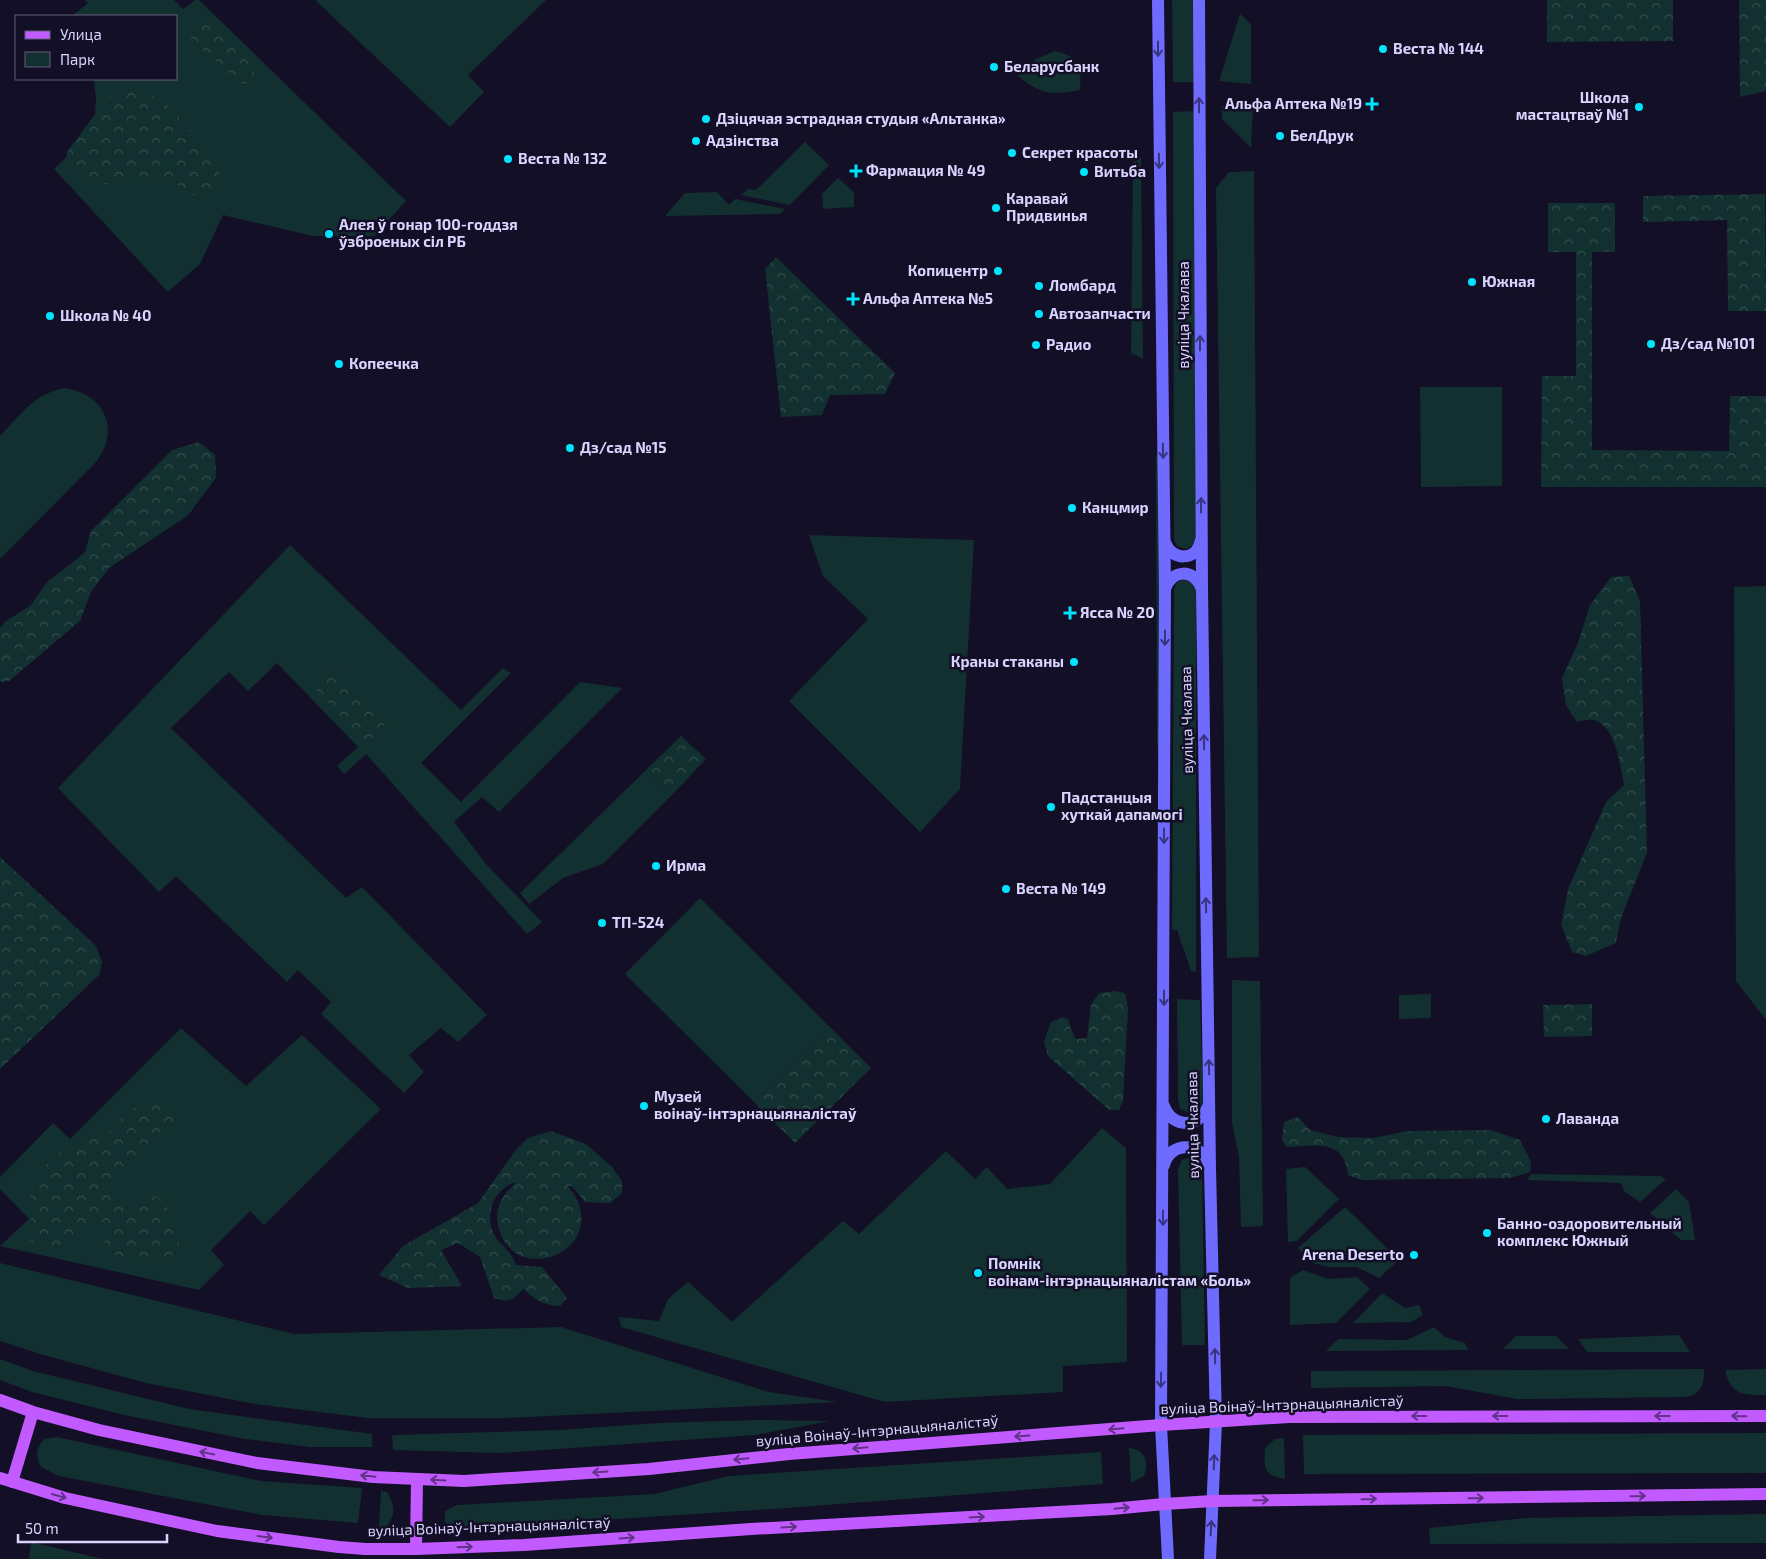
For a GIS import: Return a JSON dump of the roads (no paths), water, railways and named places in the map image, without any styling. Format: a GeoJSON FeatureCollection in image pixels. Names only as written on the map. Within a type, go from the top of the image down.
{"type":"FeatureCollection","features":[{"type":"Feature","properties":{"kind":"main road","name":"вуліца Чкалава"},"geometry":{"type":"LineString","coordinates":[[1158,0],[1165,589],[1161,1425],[1168,1559]]}},
{"type":"Feature","properties":{"kind":"main road","name":"вуліца Чкалава"},"geometry":{"type":"LineString","coordinates":[[1199,0],[1201,537],[1210,1168],[1216,1422],[1210,1559]]}},
{"type":"Feature","properties":{"kind":"main road"},"geometry":{"type":"LineString","coordinates":[[1164,537],[1167,549],[1178,556],[1184,557],[1191,555],[1197,550],[1201,537]]}},
{"type":"Feature","properties":{"kind":"main road"},"geometry":{"type":"LineString","coordinates":[[1165,589],[1167,583],[1172,578],[1185,574],[1196,578],[1202,589]]}},
{"type":"Feature","properties":{"kind":"main road"},"geometry":{"type":"LineString","coordinates":[[1164,1098],[1164,1105],[1170,1116],[1181,1123],[1188,1123],[1202,1118],[1209,1105],[1209,1097]]}},
{"type":"Feature","properties":{"kind":"main road"},"geometry":{"type":"LineString","coordinates":[[1163,1169],[1164,1162],[1174,1150],[1188,1146],[1201,1151],[1209,1162],[1210,1168]]}},
{"type":"Feature","properties":{"kind":"main road","name":"вуліца Воінаў-Інтэрнацыяналістаў"},"geometry":{"type":"LineString","coordinates":[[0,1400],[33,1412],[99,1430],[257,1463],[373,1476],[464,1481],[649,1468],[789,1454],[1161,1425],[1312,1417],[1766,1416]]}},
{"type":"Feature","properties":{"kind":"main road"},"geometry":{"type":"LineString","coordinates":[[6,1480],[33,1412]]}},
{"type":"Feature","properties":{"kind":"main road"},"geometry":{"type":"LineString","coordinates":[[416,1549],[417,1479]]}},
{"type":"Feature","properties":{"kind":"main road","name":"вуліца Воінаў-Інтэрнацыяналістаў"},"geometry":{"type":"LineString","coordinates":[[6,1480],[65,1498],[217,1531],[339,1547],[416,1549],[524,1545],[751,1529],[1112,1509],[1213,1501],[1766,1494]]}},
{"type":"Feature","properties":{"kind":"place","name":"Веста № 144"},"geometry":{"type":"Point","coordinates":[1383,49]}},
{"type":"Feature","properties":{"kind":"place","name":"Беларусбанк"},"geometry":{"type":"Point","coordinates":[994,67]}},
{"type":"Feature","properties":{"kind":"place","name":"Альфа Аптека №19"},"geometry":{"type":"Point","coordinates":[1372,104]}},
{"type":"Feature","properties":{"kind":"place","name":"Школа мастацтваў №1"},"geometry":{"type":"Point","coordinates":[1639,107]}},
{"type":"Feature","properties":{"kind":"place","name":"Дзіцячая эстрадная студыя «Альтанка»"},"geometry":{"type":"Point","coordinates":[706,119]}},
{"type":"Feature","properties":{"kind":"place","name":"БелДрук"},"geometry":{"type":"Point","coordinates":[1280,136]}},
{"type":"Feature","properties":{"kind":"place","name":"Адзінства"},"geometry":{"type":"Point","coordinates":[696,141]}},
{"type":"Feature","properties":{"kind":"place","name":"Секрет красоты"},"geometry":{"type":"Point","coordinates":[1012,153]}},
{"type":"Feature","properties":{"kind":"place","name":"Веста № 132"},"geometry":{"type":"Point","coordinates":[508,159]}},
{"type":"Feature","properties":{"kind":"place","name":"Фармация № 49"},"geometry":{"type":"Point","coordinates":[856,171]}},
{"type":"Feature","properties":{"kind":"place","name":"Витьба"},"geometry":{"type":"Point","coordinates":[1084,172]}},
{"type":"Feature","properties":{"kind":"place","name":"Каравай Придвинья"},"geometry":{"type":"Point","coordinates":[996,208]}},
{"type":"Feature","properties":{"kind":"place","name":"Алея ў гонар 100-годдзя ўзброеных сіл РБ"},"geometry":{"type":"Point","coordinates":[329,234]}},
{"type":"Feature","properties":{"kind":"place","name":"Копицентр"},"geometry":{"type":"Point","coordinates":[998,271]}},
{"type":"Feature","properties":{"kind":"place","name":"Южная"},"geometry":{"type":"Point","coordinates":[1472,282]}},
{"type":"Feature","properties":{"kind":"place","name":"Ломбард"},"geometry":{"type":"Point","coordinates":[1039,286]}},
{"type":"Feature","properties":{"kind":"place","name":"Альфа Аптека №5"},"geometry":{"type":"Point","coordinates":[853,299]}},
{"type":"Feature","properties":{"kind":"place","name":"Автозапчасти"},"geometry":{"type":"Point","coordinates":[1039,314]}},
{"type":"Feature","properties":{"kind":"place","name":"Школа № 40"},"geometry":{"type":"Point","coordinates":[50,316]}},
{"type":"Feature","properties":{"kind":"place","name":"Дз/сад №101"},"geometry":{"type":"Point","coordinates":[1651,344]}},
{"type":"Feature","properties":{"kind":"place","name":"Радио"},"geometry":{"type":"Point","coordinates":[1036,345]}},
{"type":"Feature","properties":{"kind":"place","name":"Копеечка"},"geometry":{"type":"Point","coordinates":[339,364]}},
{"type":"Feature","properties":{"kind":"place","name":"Дз/сад №15"},"geometry":{"type":"Point","coordinates":[570,448]}},
{"type":"Feature","properties":{"kind":"place","name":"Канцмир"},"geometry":{"type":"Point","coordinates":[1072,508]}},
{"type":"Feature","properties":{"kind":"place","name":"Ясса № 20"},"geometry":{"type":"Point","coordinates":[1070,613]}},
{"type":"Feature","properties":{"kind":"place","name":"Краны стаканы"},"geometry":{"type":"Point","coordinates":[1074,662]}},
{"type":"Feature","properties":{"kind":"place","name":"Падстанцыя хуткай дапамогі"},"geometry":{"type":"Point","coordinates":[1051,807]}},
{"type":"Feature","properties":{"kind":"place","name":"Ирма"},"geometry":{"type":"Point","coordinates":[656,866]}},
{"type":"Feature","properties":{"kind":"place","name":"Веста № 149"},"geometry":{"type":"Point","coordinates":[1006,889]}},
{"type":"Feature","properties":{"kind":"place","name":"ТП-524"},"geometry":{"type":"Point","coordinates":[602,923]}},
{"type":"Feature","properties":{"kind":"place","name":"Музей воінаў-інтэрнацыяналістаў"},"geometry":{"type":"Point","coordinates":[644,1106]}},
{"type":"Feature","properties":{"kind":"place","name":"Лаванда"},"geometry":{"type":"Point","coordinates":[1546,1119]}},
{"type":"Feature","properties":{"kind":"place","name":"Банно-оздоровительный комплекс Южный"},"geometry":{"type":"Point","coordinates":[1487,1233]}},
{"type":"Feature","properties":{"kind":"place","name":"Arena Deserto"},"geometry":{"type":"Point","coordinates":[1414,1255]}},
{"type":"Feature","properties":{"kind":"place","name":"Помнік воінам-інтэрнацыяналістам «Боль»"},"geometry":{"type":"Point","coordinates":[978,1273]}}]}
